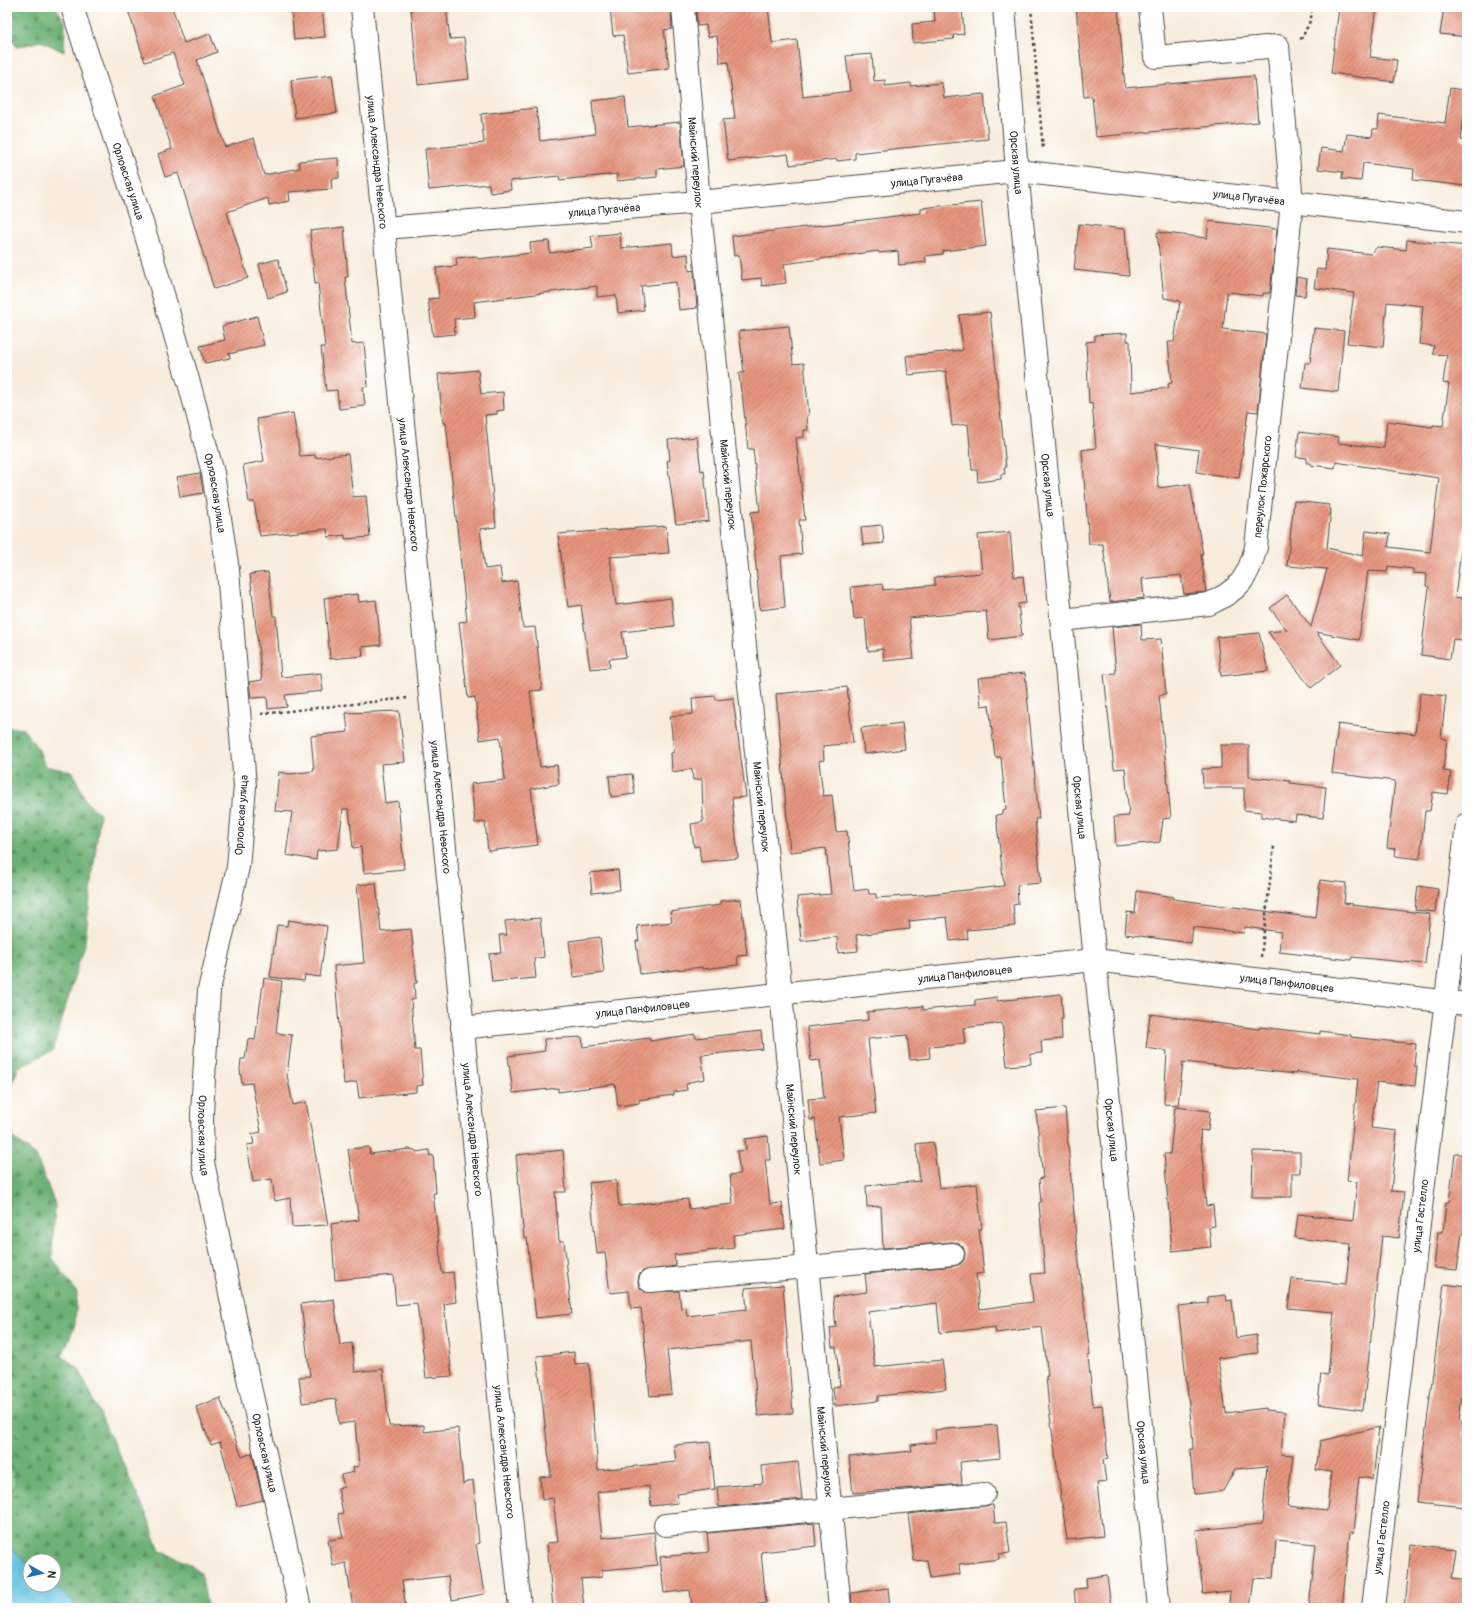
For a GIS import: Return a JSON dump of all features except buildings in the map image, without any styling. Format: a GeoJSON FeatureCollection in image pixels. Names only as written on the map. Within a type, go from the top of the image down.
{"type":"FeatureCollection","features":[{"type":"Feature","properties":{"kind":"street","name":"Орловская улица"},"geometry":{"type":"LineString","coordinates":[[72,7],[144,229],[191,390],[213,473],[228,570],[245,786],[238,867],[209,990],[202,1114],[203,1162],[243,1356],[300,1608]]}},
{"type":"Feature","properties":{"kind":"street","name":"улица Александра Невского"},"geometry":{"type":"LineString","coordinates":[[362,7],[520,1608]]}},
{"type":"Feature","properties":{"kind":"street","name":"Майнский переулок"},"geometry":{"type":"LineString","coordinates":[[683,7],[699,202],[781,993],[840,1608]]}},
{"type":"Feature","properties":{"kind":"street","name":"Орская улица"},"geometry":{"type":"LineString","coordinates":[[1004,7],[1017,171],[1159,1608]]}},
{"type":"Feature","properties":{"kind":"street"},"geometry":{"type":"LineString","coordinates":[[1150,7],[1155,57],[1278,46]]}},
{"type":"Feature","properties":{"kind":"street","name":"переулок Пожарского"},"geometry":{"type":"LineString","coordinates":[[1062,620],[1209,604],[1229,595],[1246,578],[1252,565],[1256,547],[1292,202],[1278,46]]}},
{"type":"Feature","properties":{"kind":"street","name":"улица Пугачёва"},"geometry":{"type":"LineString","coordinates":[[385,228],[699,202],[1017,171],[1467,222]]}},
{"type":"Feature","properties":{"kind":"street","name":"улица Гастелло"},"geometry":{"type":"LineString","coordinates":[[1373,1608],[1457,1003],[1467,824]]}},
{"type":"Feature","properties":{"kind":"street","name":"улица Панфиловцев"},"geometry":{"type":"LineString","coordinates":[[462,1028],[1094,960],[1457,1003]]}},
{"type":"Feature","properties":{"kind":"street"},"geometry":{"type":"LineString","coordinates":[[650,1281],[953,1254]]}},
{"type":"Feature","properties":{"kind":"street"},"geometry":{"type":"LineString","coordinates":[[665,1525],[984,1494]]}},
{"type":"Feature","properties":{"kind":"path"},"geometry":{"type":"LineString","coordinates":[[1031,7],[1045,175]]}},
{"type":"Feature","properties":{"kind":"path"},"geometry":{"type":"LineString","coordinates":[[1278,46],[1302,38],[1310,19],[1312,7]]}},
{"type":"Feature","properties":{"kind":"path"},"geometry":{"type":"LineString","coordinates":[[240,716],[430,696]]}},
{"type":"Feature","properties":{"kind":"path"},"geometry":{"type":"LineString","coordinates":[[1259,979],[1274,846]]}},
{"type":"Feature","properties":{"kind":"green space"},"geometry":{"type":"Polygon","coordinates":[[[10,7],[56,7],[65,22],[64,52],[41,41],[17,47],[10,37],[7,28],[7,19],[10,7]]]}},
{"type":"Feature","properties":{"kind":"green space"},"geometry":{"type":"Polygon","coordinates":[[[7,727],[23,729],[39,750],[45,766],[73,772],[86,802],[100,814],[85,941],[53,1050],[19,1067],[7,1096],[7,727]]]}},
{"type":"Feature","properties":{"kind":"green space"},"geometry":{"type":"Polygon","coordinates":[[[7,1096],[13,1138],[36,1156],[55,1204],[52,1257],[77,1293],[75,1325],[62,1356],[79,1369],[148,1518],[160,1551],[186,1562],[201,1573],[207,1604],[205,1608],[75,1608],[71,1600],[62,1592],[62,1553],[22,1553],[22,1559],[7,1545],[7,1499],[16,1482],[7,1456],[7,1399],[13,1356],[7,1334],[7,1193],[9,1174],[7,1161],[7,1096]]]}},
{"type":"Feature","properties":{"kind":"green space"},"geometry":{"type":"Polygon","coordinates":[[[7,1334],[13,1356],[7,1399],[7,1334]]]}},
{"type":"Feature","properties":{"kind":"green space"},"geometry":{"type":"Polygon","coordinates":[[[7,1456],[16,1482],[7,1499],[7,1456]]]}},
{"type":"Feature","properties":{"kind":"water"},"geometry":{"type":"Polygon","coordinates":[[[7,1545],[22,1559],[22,1593],[62,1592],[72,1600],[75,1608],[7,1608],[7,1545]]]}}]}
